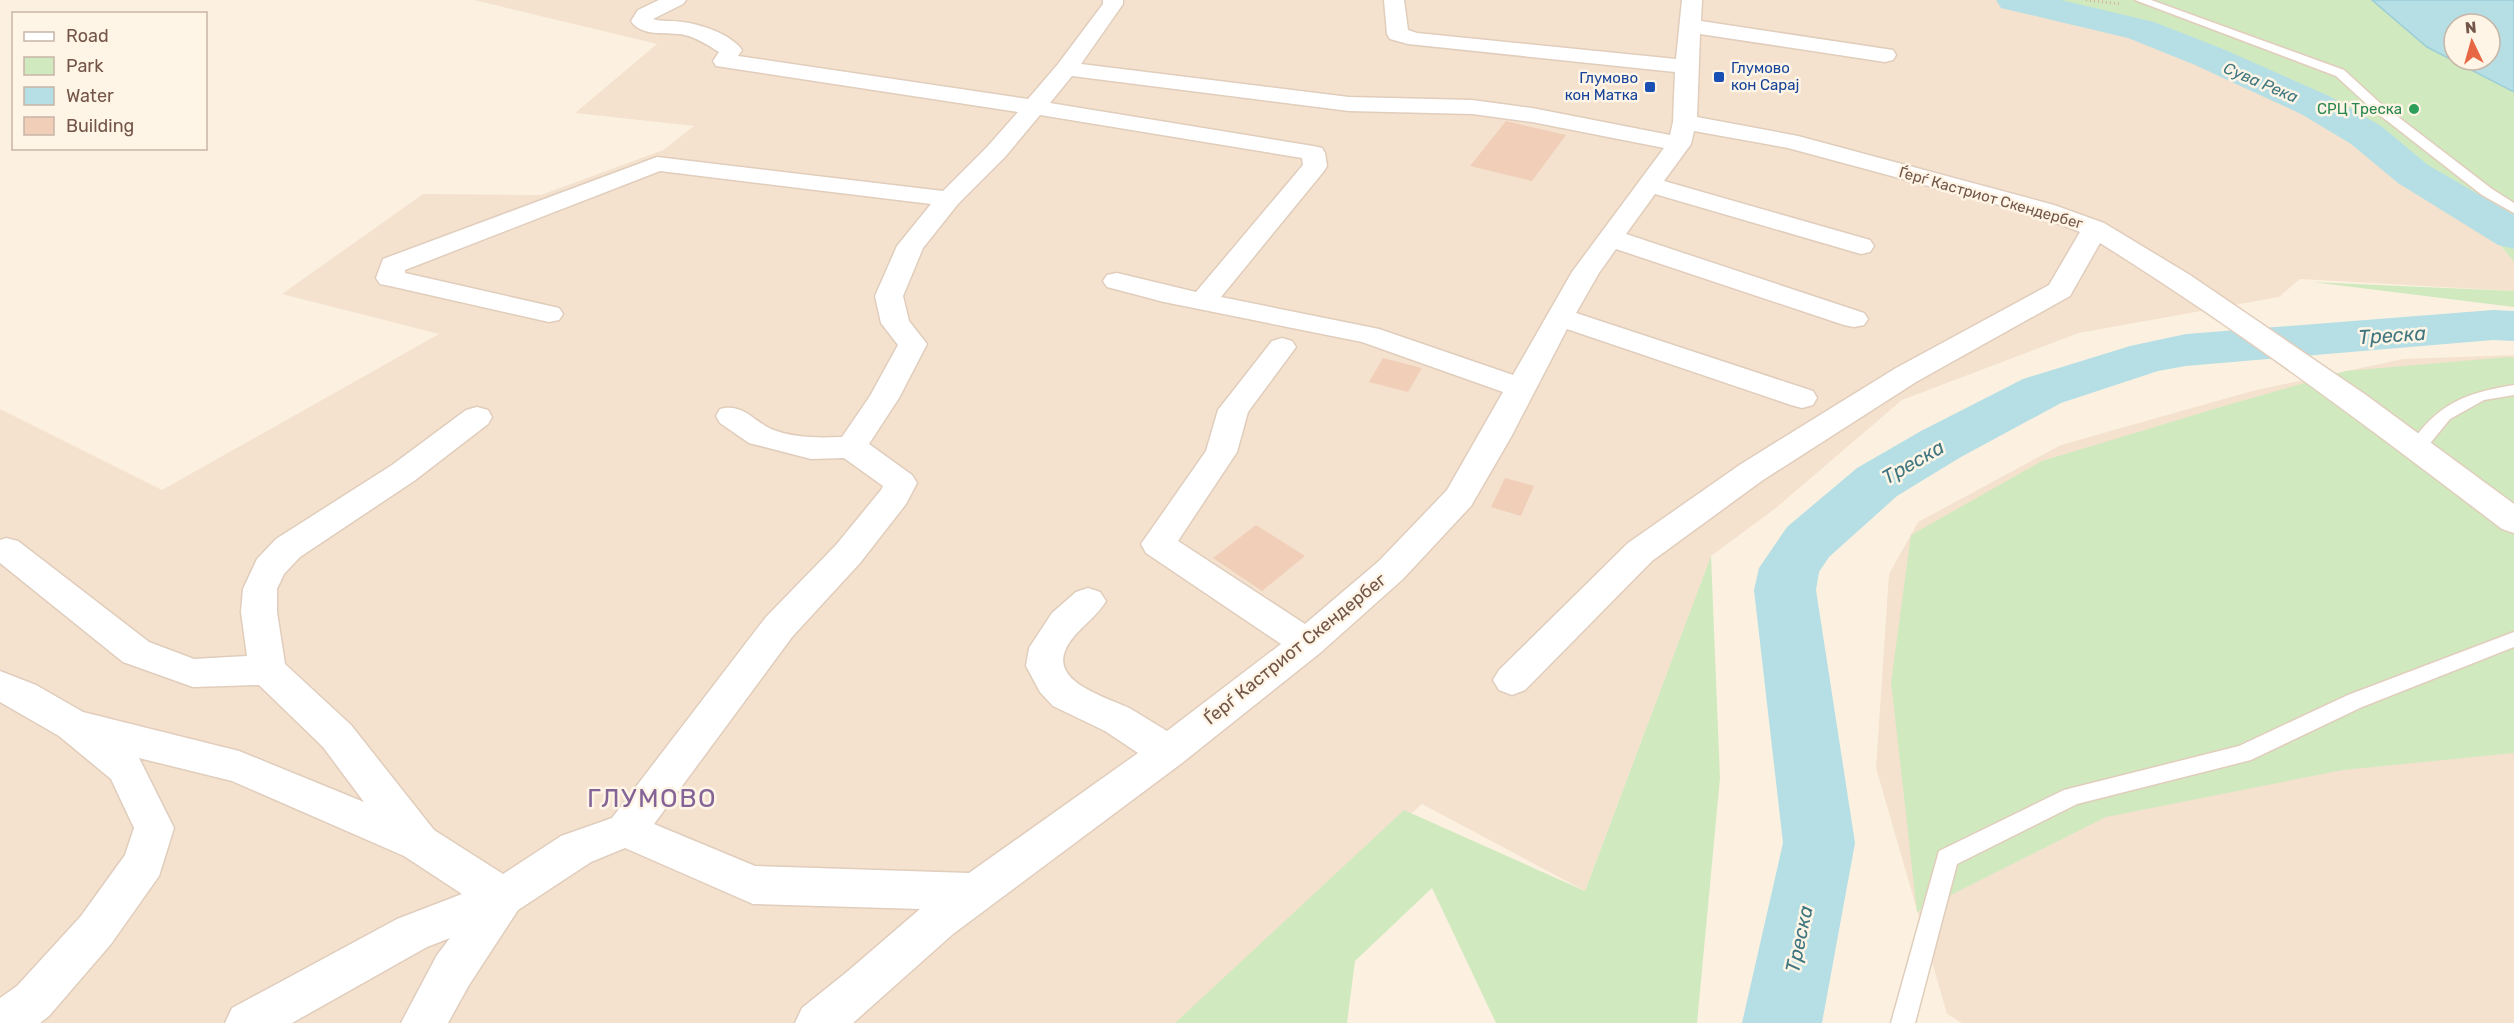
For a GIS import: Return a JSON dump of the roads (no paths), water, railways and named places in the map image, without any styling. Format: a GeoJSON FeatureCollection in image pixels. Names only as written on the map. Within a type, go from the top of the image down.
{"type":"FeatureCollection","features":[{"type":"Feature","properties":{"kind":"street"},"geometry":{"type":"LineString","coordinates":[[676,0],[645,14],[642,21],[653,28],[683,28],[702,33],[731,50],[724,62],[1033,107],[1312,153],[1316,166],[1202,302]]}},
{"type":"Feature","properties":{"kind":"street"},"geometry":{"type":"LineString","coordinates":[[851,447],[884,398],[913,344],[895,323],[889,296],[910,246],[949,199],[996,152],[1066,69],[1113,4],[1113,0]]}},
{"type":"Feature","properties":{"kind":"street"},"geometry":{"type":"LineString","coordinates":[[1394,0],[1398,34],[1416,39],[1686,67]]}},
{"type":"Feature","properties":{"kind":"street"},"geometry":{"type":"LineString","coordinates":[[1682,133],[1692,0]]}},
{"type":"Feature","properties":{"kind":"street"},"geometry":{"type":"LineString","coordinates":[[1690,26],[1885,55]]}},
{"type":"Feature","properties":{"kind":"street","name":"Ѓерѓ Кастриот Скендербег"},"geometry":{"type":"LineString","coordinates":[[1066,69],[1349,104],[1472,107],[1682,133],[1790,141],[2045,210],[2095,229],[2180,281],[2355,402],[2509,521]]}},
{"type":"Feature","properties":{"kind":"street","name":"Ѓерѓ Кастриот Скендербег"},"geometry":{"type":"LineString","coordinates":[[818,1023],[864,986],[938,920],[1168,752],[1307,643],[1391,570],[1459,498],[1496,437],[1559,317],[1586,272],[1650,184],[1682,133]]}},
{"type":"Feature","properties":{"kind":"street"},"geometry":{"type":"LineString","coordinates":[[549,314],[390,278],[393,265],[657,164],[949,199]]}},
{"type":"Feature","properties":{"kind":"street"},"geometry":{"type":"LineString","coordinates":[[1650,184],[1861,246]]}},
{"type":"Feature","properties":{"kind":"street"},"geometry":{"type":"LineString","coordinates":[[1512,680],[1640,552],[1752,472],[1906,375],[2060,290],[2095,229]]}},
{"type":"Feature","properties":{"kind":"street"},"geometry":{"type":"LineString","coordinates":[[1611,238],[1854,319]]}},
{"type":"Feature","properties":{"kind":"street"},"geometry":{"type":"LineString","coordinates":[[1117,281],[1202,302],[1369,335],[1521,388]]}},
{"type":"Feature","properties":{"kind":"street"},"geometry":{"type":"LineString","coordinates":[[1559,317],[1802,398]]}},
{"type":"Feature","properties":{"kind":"street"},"geometry":{"type":"LineString","coordinates":[[1282,347],[1233,410],[1221,452],[1158,544],[1307,643]]}},
{"type":"Feature","properties":{"kind":"street"},"geometry":{"type":"LineString","coordinates":[[248,1023],[412,933],[503,897],[576,849],[626,830],[779,627],[848,554],[894,496],[901,483],[851,447],[811,449],[760,436],[731,416]]}},
{"type":"Feature","properties":{"kind":"street"},"geometry":{"type":"LineString","coordinates":[[419,843],[338,736],[267,670],[259,612],[260,589],[269,568],[288,548],[404,473],[477,417]]}},
{"type":"Feature","properties":{"kind":"street"},"geometry":{"type":"LineString","coordinates":[[6,550],[136,652],[193,673],[267,670]]}},
{"type":"Feature","properties":{"kind":"street"},"geometry":{"type":"LineString","coordinates":[[1088,601],[1065,623],[1047,648],[1044,666],[1048,674],[1066,696],[1118,720],[1168,752]]}},
{"type":"Feature","properties":{"kind":"street"},"geometry":{"type":"LineString","coordinates":[[0,686],[23,695],[73,725],[125,768],[154,828],[144,863],[96,930],[33,1001],[3,1023]]}},
{"type":"Feature","properties":{"kind":"street"},"geometry":{"type":"LineString","coordinates":[[73,725],[240,767],[419,843],[503,897]]}},
{"type":"Feature","properties":{"kind":"street"},"geometry":{"type":"LineString","coordinates":[[626,830],[753,885],[976,892]]}},
{"type":"Feature","properties":{"kind":"street"},"geometry":{"type":"LineString","coordinates":[[424,1023],[453,970],[503,897]]}},
{"type":"Feature","properties":{"kind":"lane"},"geometry":{"type":"LineString","coordinates":[[2141,0],[2340,73],[2376,106],[2487,192],[2514,209]]}},
{"type":"Feature","properties":{"kind":"lane"},"geometry":{"type":"LineString","coordinates":[[2417,448],[2444,415],[2480,396],[2514,390]]}},
{"type":"Feature","properties":{"kind":"lane"},"geometry":{"type":"LineString","coordinates":[[1904,1023],[1947,858],[2072,796],[2243,754],[2355,701],[2514,639]]}},
{"type":"Feature","properties":{"kind":"water"},"geometry":{"type":"Polygon","coordinates":[[[2372,0],[2514,0],[2514,92],[2475,72],[2502,72],[2502,12],[2442,12],[2442,55],[2427,47],[2372,0]]]}},
{"type":"Feature","properties":{"kind":"waterway","name":"Сува Река"},"geometry":{"type":"LineString","coordinates":[[2014,0],[2141,30],[2209,57],[2315,105],[2366,135],[2413,174],[2514,235]]}},
{"type":"Feature","properties":{"kind":"waterway","name":"Треска"},"geometry":{"type":"LineString","coordinates":[[1782,1023],[1819,843],[1785,590],[1789,568],[1808,542],[1877,482],[1941,444],[2042,391],[2148,357],[2186,350],[2493,325],[2514,326]]}},
{"type":"Feature","properties":{"kind":"place","name":"Глумово кон Сарај"},"geometry":{"type":"Point","coordinates":[1719,77]}},
{"type":"Feature","properties":{"kind":"place","name":"Глумово кон Матка"},"geometry":{"type":"Point","coordinates":[1650,87]}},
{"type":"Feature","properties":{"kind":"place","name":"СРЦ Треска"},"geometry":{"type":"Point","coordinates":[2414,109]}},
{"type":"Feature","properties":{"kind":"district","name":"ГЛУМОВО"},"geometry":{"type":"Point","coordinates":[652,798]}}]}
